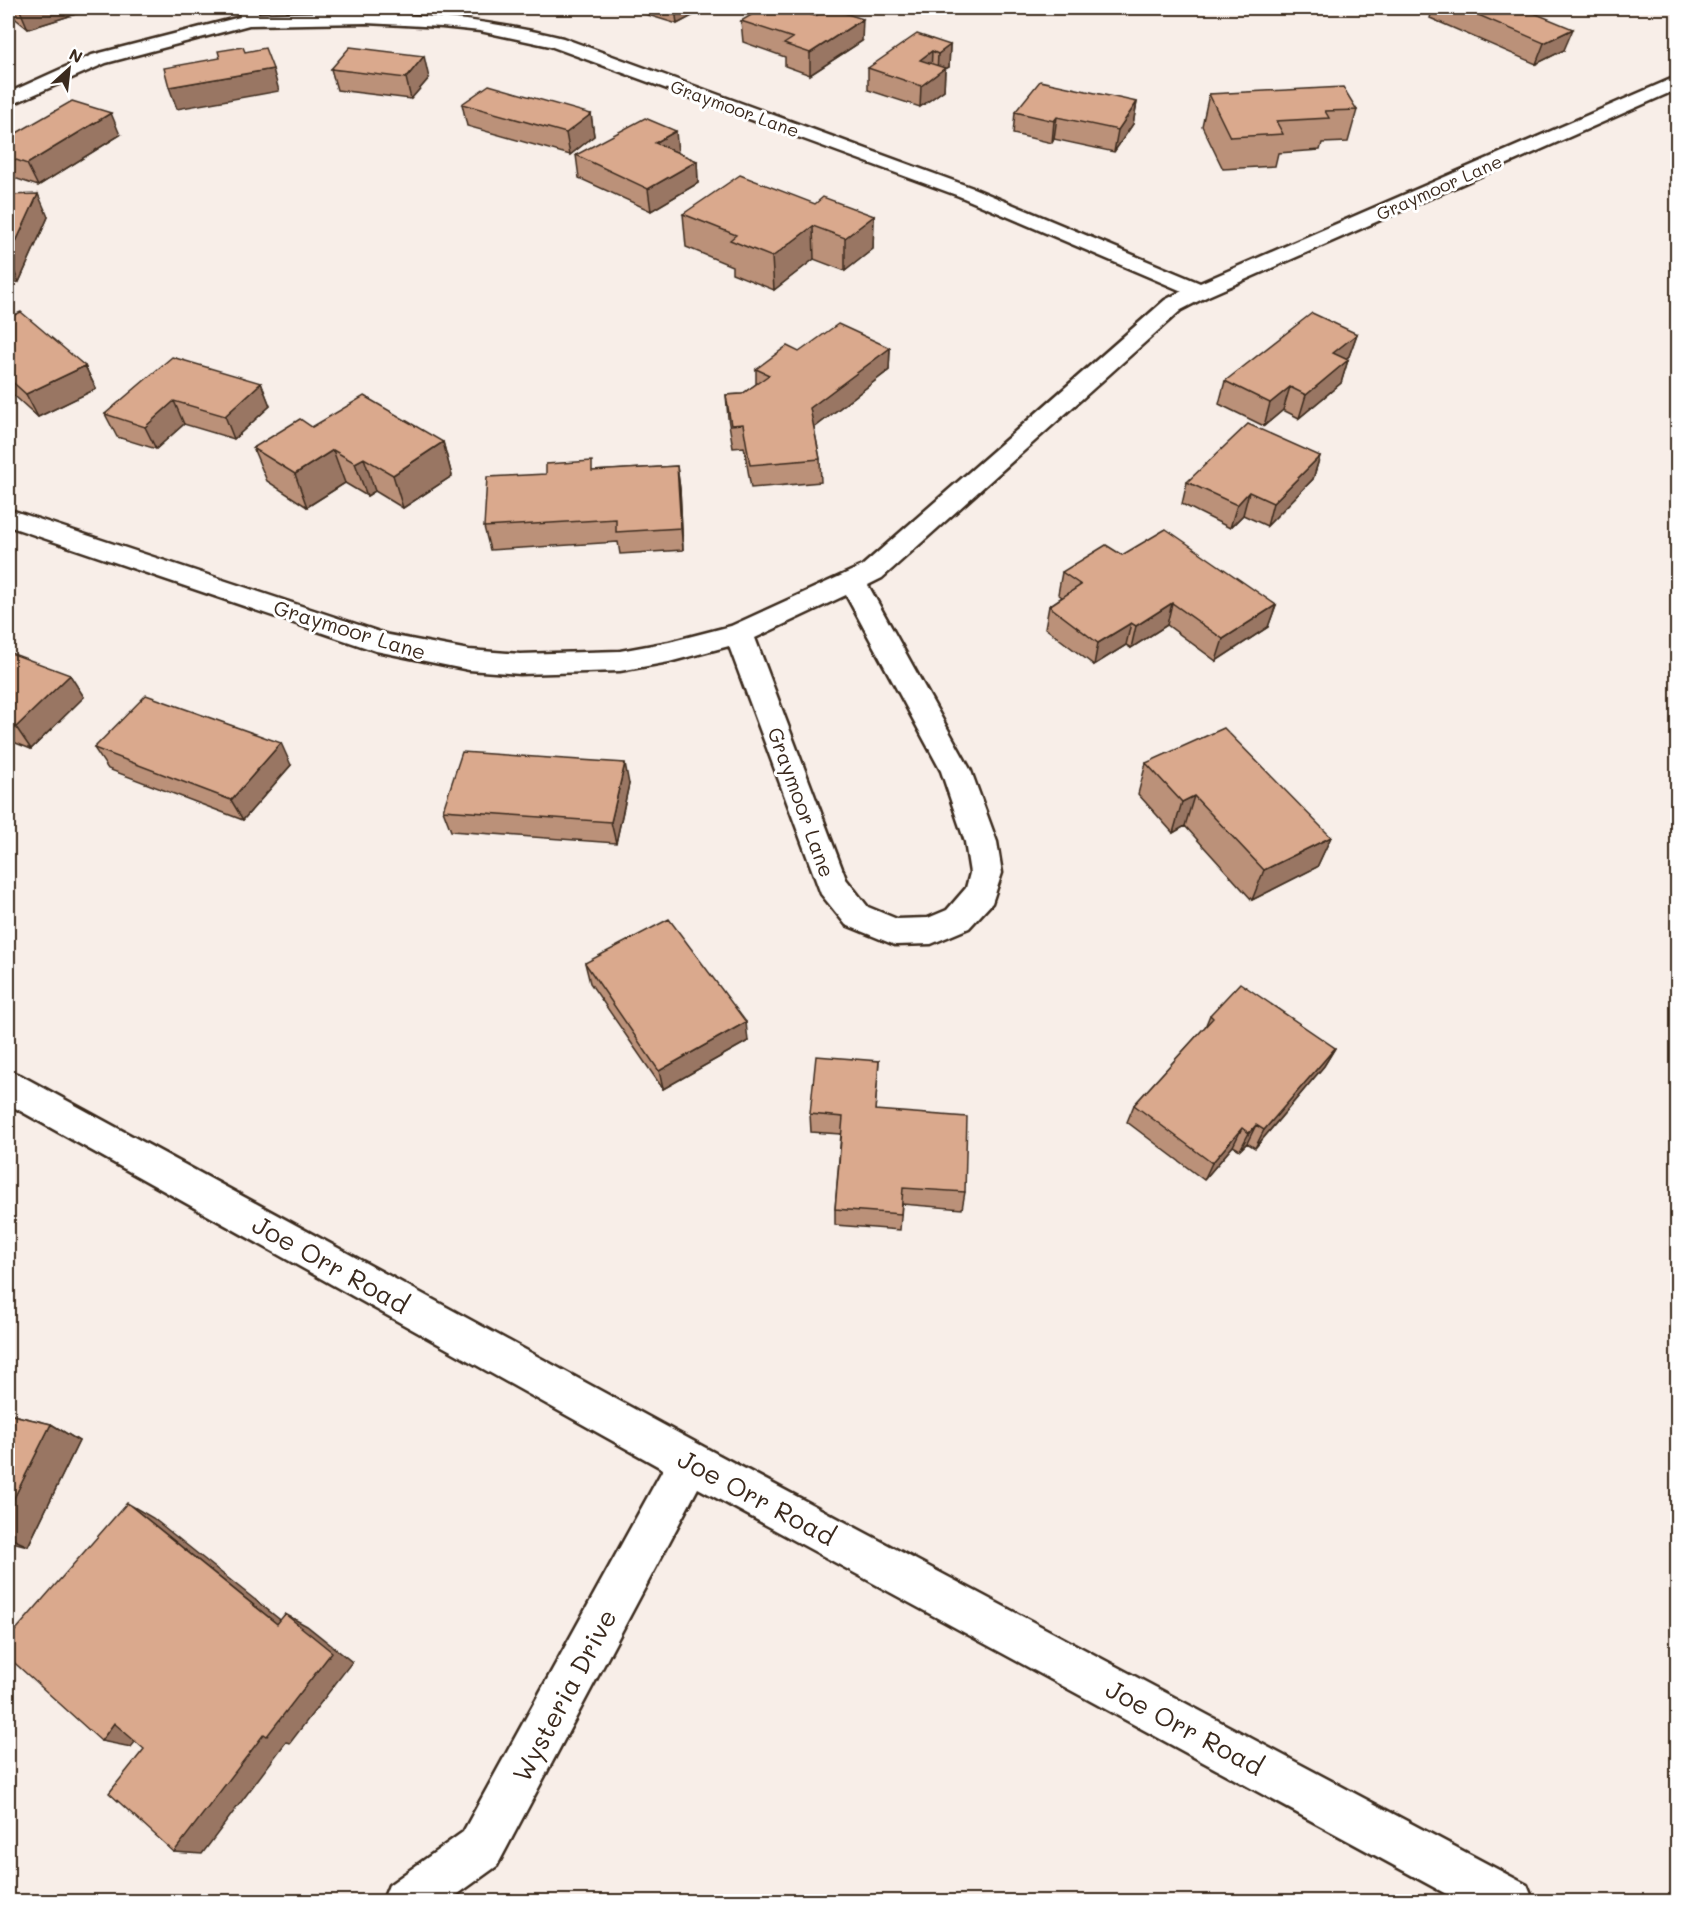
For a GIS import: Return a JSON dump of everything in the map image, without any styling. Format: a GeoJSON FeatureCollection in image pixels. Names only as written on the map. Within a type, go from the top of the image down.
{"type":"FeatureCollection","features":[{"type":"Feature","properties":{"kind":"street","name":"Graymoor Lane"},"geometry":{"type":"LineString","coordinates":[[8,100],[99,59],[248,14],[416,18],[497,27],[547,39],[966,192],[1200,291]]}},
{"type":"Feature","properties":{"kind":"street","name":"Graymoor Lane"},"geometry":{"type":"LineString","coordinates":[[8,517],[386,644],[428,654],[520,664],[599,662],[669,652],[739,634],[872,572],[1173,305],[1200,291],[1677,82]]}},
{"type":"Feature","properties":{"kind":"street","name":"Graymoor Lane"},"geometry":{"type":"LineString","coordinates":[[739,634],[832,885],[857,916],[895,932],[931,931],[958,919],[981,894],[986,873],[981,842],[956,771],[853,582]]}},
{"type":"Feature","properties":{"kind":"street","name":"Joe Orr Road"},"geometry":{"type":"LineString","coordinates":[[8,1086],[690,1461],[1510,1902]]}},
{"type":"Feature","properties":{"kind":"street","name":"Wysteria Drive"},"geometry":{"type":"LineString","coordinates":[[406,1902],[480,1849],[690,1461]]}},
{"type":"Feature","properties":{"kind":"building"},"geometry":{"type":"Polygon","coordinates":[[[763,8],[778,8],[792,12],[796,10],[815,16],[829,8],[863,19],[810,53],[784,44],[793,38],[741,21],[763,8]]]}},
{"type":"Feature","properties":{"kind":"building"},"geometry":{"type":"Polygon","coordinates":[[[1462,8],[1522,8],[1573,29],[1544,43],[1462,8]]]}},
{"type":"Feature","properties":{"kind":"building"},"geometry":{"type":"Polygon","coordinates":[[[917,34],[950,45],[938,54],[932,51],[920,60],[945,68],[921,86],[868,68],[917,34]]]}},
{"type":"Feature","properties":{"kind":"building"},"geometry":{"type":"Polygon","coordinates":[[[243,47],[245,52],[265,48],[273,69],[169,87],[164,68],[220,58],[218,51],[243,47]]]}},
{"type":"Feature","properties":{"kind":"building"},"geometry":{"type":"Polygon","coordinates":[[[350,47],[424,56],[406,78],[331,69],[350,47]]]}},
{"type":"Feature","properties":{"kind":"building"},"geometry":{"type":"Polygon","coordinates":[[[1040,81],[1137,102],[1118,130],[1057,117],[1054,121],[1015,112],[1040,81]]]}},
{"type":"Feature","properties":{"kind":"building"},"geometry":{"type":"Polygon","coordinates":[[[489,85],[591,114],[566,133],[462,104],[489,85]]]}},
{"type":"Feature","properties":{"kind":"building"},"geometry":{"type":"Polygon","coordinates":[[[1343,87],[1357,110],[1325,111],[1329,118],[1276,121],[1283,134],[1230,137],[1209,94],[1343,87]]]}},
{"type":"Feature","properties":{"kind":"building"},"geometry":{"type":"Polygon","coordinates":[[[72,101],[111,113],[27,164],[8,157],[8,138],[72,101]]]}},
{"type":"Feature","properties":{"kind":"building"},"geometry":{"type":"Polygon","coordinates":[[[645,118],[676,131],[655,143],[697,161],[648,189],[576,155],[645,118]]]}},
{"type":"Feature","properties":{"kind":"building"},"geometry":{"type":"Polygon","coordinates":[[[740,175],[815,204],[823,197],[874,216],[845,238],[813,226],[772,257],[730,240],[736,235],[683,214],[740,175]]]}},
{"type":"Feature","properties":{"kind":"building"},"geometry":{"type":"Polygon","coordinates":[[[38,194],[8,259],[8,195],[38,194]]]}},
{"type":"Feature","properties":{"kind":"building"},"geometry":{"type":"Polygon","coordinates":[[[21,312],[85,366],[26,394],[8,378],[8,318],[21,312]]]}},
{"type":"Feature","properties":{"kind":"building"},"geometry":{"type":"Polygon","coordinates":[[[1312,313],[1357,334],[1333,353],[1348,360],[1306,395],[1290,387],[1270,403],[1225,381],[1312,313]]]}},
{"type":"Feature","properties":{"kind":"building"},"geometry":{"type":"Polygon","coordinates":[[[838,324],[890,348],[810,408],[820,459],[750,465],[743,424],[731,425],[726,395],[742,394],[769,375],[756,369],[787,346],[799,352],[838,324]]]}},
{"type":"Feature","properties":{"kind":"building"},"geometry":{"type":"Polygon","coordinates":[[[172,357],[261,383],[225,416],[174,401],[145,427],[105,414],[172,357]]]}},
{"type":"Feature","properties":{"kind":"building"},"geometry":{"type":"Polygon","coordinates":[[[364,396],[443,442],[393,475],[364,458],[355,463],[333,450],[295,474],[253,448],[300,419],[312,427],[364,396]]]}},
{"type":"Feature","properties":{"kind":"building"},"geometry":{"type":"Polygon","coordinates":[[[1248,424],[1320,456],[1273,503],[1249,492],[1237,505],[1187,482],[1248,424]]]}},
{"type":"Feature","properties":{"kind":"building"},"geometry":{"type":"Polygon","coordinates":[[[592,461],[592,471],[677,466],[681,528],[616,532],[616,519],[484,527],[487,477],[546,474],[546,464],[592,461]]]}},
{"type":"Feature","properties":{"kind":"building"},"geometry":{"type":"Polygon","coordinates":[[[1166,529],[1276,605],[1223,639],[1172,603],[1136,626],[1131,623],[1098,643],[1049,606],[1081,585],[1062,572],[1106,545],[1122,555],[1166,529]]]}},
{"type":"Feature","properties":{"kind":"building"},"geometry":{"type":"Polygon","coordinates":[[[8,652],[70,675],[16,727],[8,724],[8,652]]]}},
{"type":"Feature","properties":{"kind":"building"},"geometry":{"type":"Polygon","coordinates":[[[146,695],[281,743],[231,800],[94,748],[146,695]]]}},
{"type":"Feature","properties":{"kind":"building"},"geometry":{"type":"Polygon","coordinates":[[[1224,728],[1331,837],[1264,870],[1194,796],[1182,802],[1146,763],[1224,728]]]}},
{"type":"Feature","properties":{"kind":"building"},"geometry":{"type":"Polygon","coordinates":[[[462,752],[625,763],[611,822],[443,810],[462,752]]]}},
{"type":"Feature","properties":{"kind":"building"},"geometry":{"type":"Polygon","coordinates":[[[669,919],[746,1022],[659,1071],[585,963],[669,919]]]}},
{"type":"Feature","properties":{"kind":"building"},"geometry":{"type":"Polygon","coordinates":[[[1240,983],[1335,1048],[1264,1130],[1256,1125],[1249,1133],[1242,1128],[1212,1163],[1134,1105],[1213,1018],[1210,1015],[1240,983]]]}},
{"type":"Feature","properties":{"kind":"building"},"geometry":{"type":"Polygon","coordinates":[[[816,1056],[879,1061],[875,1110],[967,1117],[965,1192],[903,1188],[901,1214],[835,1209],[843,1117],[810,1114],[816,1056]]]}},
{"type":"Feature","properties":{"kind":"building"},"geometry":{"type":"Polygon","coordinates":[[[8,1414],[51,1424],[8,1510],[8,1414]]]}},
{"type":"Feature","properties":{"kind":"building"},"geometry":{"type":"Polygon","coordinates":[[[127,1503],[277,1624],[285,1614],[332,1652],[267,1736],[264,1734],[174,1852],[109,1793],[144,1749],[114,1723],[101,1741],[8,1657],[8,1639],[127,1503]]]}}]}
